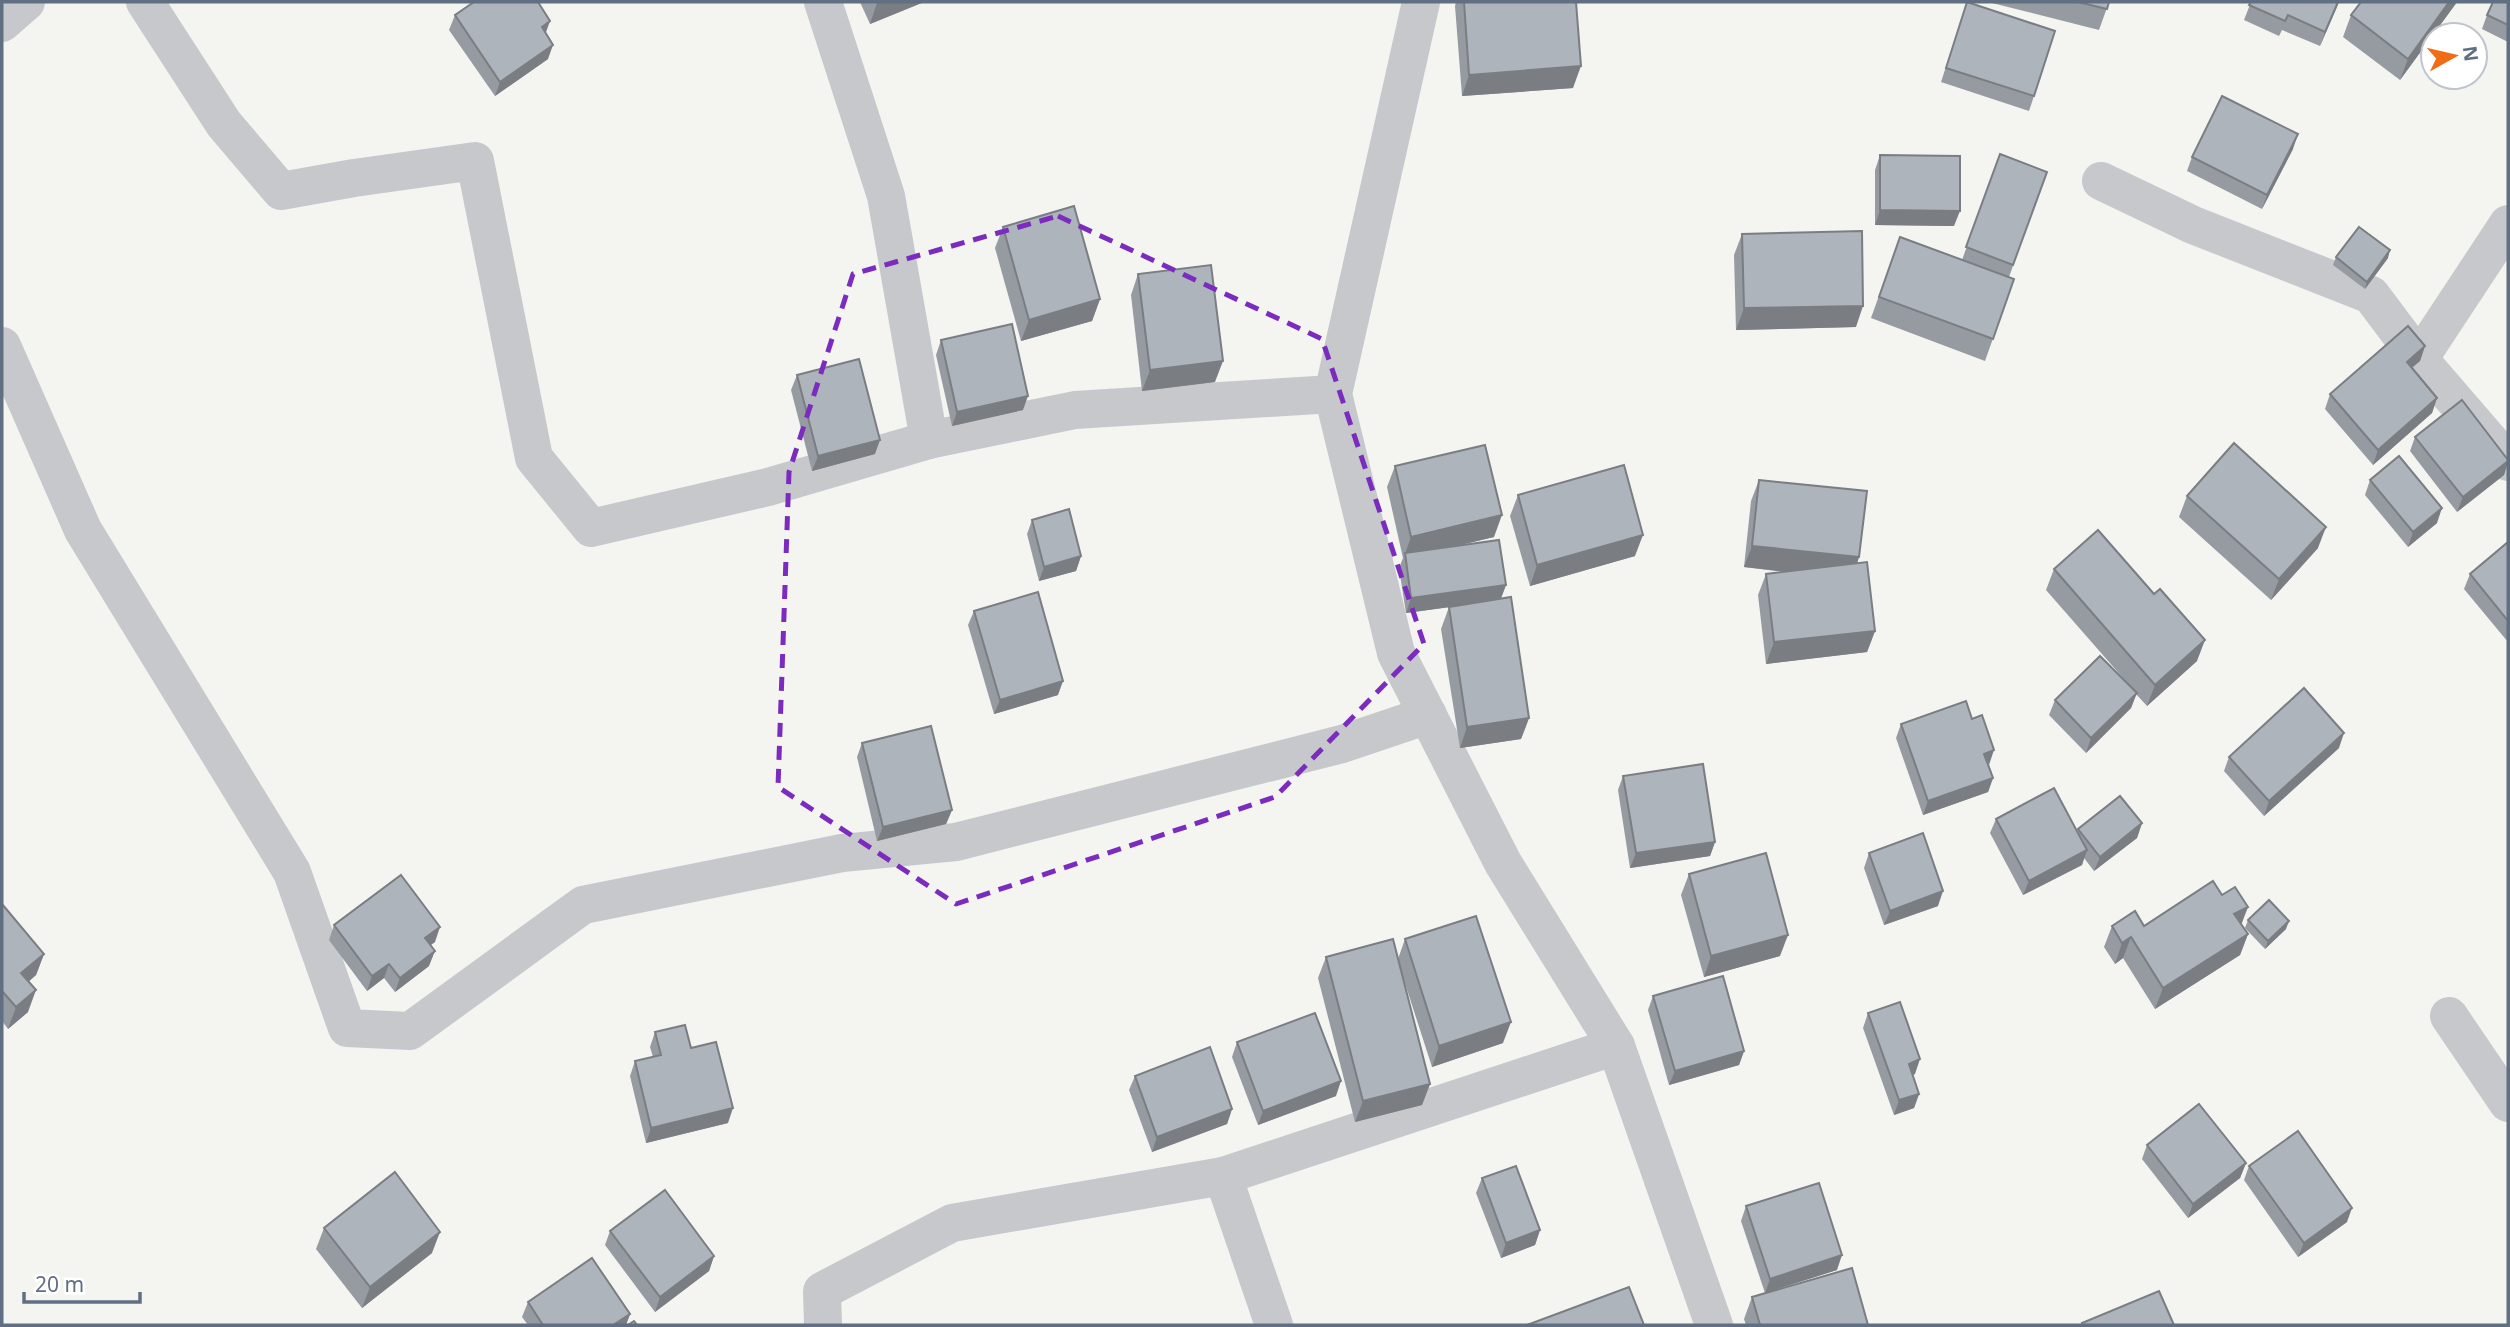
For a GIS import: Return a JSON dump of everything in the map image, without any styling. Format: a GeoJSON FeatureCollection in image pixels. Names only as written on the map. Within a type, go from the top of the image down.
{"type":"FeatureCollection","features":[{"type":"Feature","properties":{"kind":"street"},"geometry":{"type":"LineString","coordinates":[[2,23],[26,2]]}},
{"type":"Feature","properties":{"kind":"street"},"geometry":{"type":"LineString","coordinates":[[145,2],[224,124],[281,191],[475,161],[534,458],[591,528],[768,487],[929,440],[1075,410],[1333,394]]}},
{"type":"Feature","properties":{"kind":"street"},"geometry":{"type":"LineString","coordinates":[[823,2],[886,196],[929,440]]}},
{"type":"Feature","properties":{"kind":"street"},"geometry":{"type":"LineString","coordinates":[[1421,2],[1333,394],[1396,653],[1503,863],[1616,1046],[1714,1325]]}},
{"type":"Feature","properties":{"kind":"street"},"geometry":{"type":"LineString","coordinates":[[2101,181],[2193,225],[2371,295],[2418,359],[2508,463]]}},
{"type":"Feature","properties":{"kind":"street"},"geometry":{"type":"LineString","coordinates":[[2418,359],[2508,224]]}},
{"type":"Feature","properties":{"kind":"street"},"geometry":{"type":"LineString","coordinates":[[2,346],[83,530],[292,872],[348,1028],[410,1031],[583,905],[842,853],[956,842],[1342,744],[1428,715]]}},
{"type":"Feature","properties":{"kind":"street"},"geometry":{"type":"LineString","coordinates":[[2449,1016],[2508,1103]]}},
{"type":"Feature","properties":{"kind":"street"},"geometry":{"type":"LineString","coordinates":[[823,1325],[822,1291],[952,1223],[1223,1176],[1616,1046]]}},
{"type":"Feature","properties":{"kind":"street"},"geometry":{"type":"LineString","coordinates":[[1223,1176],[1274,1325]]}},
{"type":"Feature","properties":{"kind":"highlighted area"},"geometry":{"type":"Polygon","coordinates":[[[1058,216],[1322,339],[1424,644],[1275,797],[956,904],[778,787],[789,472],[853,274],[1058,216]]]}},
{"type":"Feature","properties":{"kind":"building"},"geometry":{"type":"Polygon","coordinates":[[[474,2],[538,2],[550,21],[542,27],[553,45],[500,82],[455,15],[474,2]]]}},
{"type":"Feature","properties":{"kind":"building"},"geometry":{"type":"Polygon","coordinates":[[[1464,2],[1576,2],[1581,66],[1469,75],[1464,2]]]}},
{"type":"Feature","properties":{"kind":"building"},"geometry":{"type":"Polygon","coordinates":[[[1967,2],[2055,31],[2034,96],[1946,68],[1967,2]]]}},
{"type":"Feature","properties":{"kind":"building"},"geometry":{"type":"Polygon","coordinates":[[[2078,2],[2109,2],[2107,9],[2078,2]]]}},
{"type":"Feature","properties":{"kind":"building"},"geometry":{"type":"Polygon","coordinates":[[[2251,2],[2338,2],[2325,32],[2288,15],[2285,21],[2249,5],[2251,2]]]}},
{"type":"Feature","properties":{"kind":"building"},"geometry":{"type":"Polygon","coordinates":[[[2361,2],[2449,2],[2435,21],[2419,21],[2419,44],[2408,59],[2351,15],[2361,2]]]}},
{"type":"Feature","properties":{"kind":"building"},"geometry":{"type":"Polygon","coordinates":[[[2493,2],[2508,2],[2508,25],[2487,15],[2493,2]]]}},
{"type":"Feature","properties":{"kind":"building"},"geometry":{"type":"Polygon","coordinates":[[[2222,96],[2298,134],[2267,195],[2192,157],[2222,96]]]}},
{"type":"Feature","properties":{"kind":"building"},"geometry":{"type":"Polygon","coordinates":[[[2000,154],[2047,172],[2013,265],[1966,247],[2000,154]]]}},
{"type":"Feature","properties":{"kind":"building"},"geometry":{"type":"Polygon","coordinates":[[[1880,155],[1960,156],[1960,211],[1880,210],[1880,155]]]}},
{"type":"Feature","properties":{"kind":"building"},"geometry":{"type":"Polygon","coordinates":[[[1074,206],[1100,299],[1029,320],[1003,227],[1074,206]]]}},
{"type":"Feature","properties":{"kind":"building"},"geometry":{"type":"Polygon","coordinates":[[[2359,227],[2390,250],[2367,282],[2336,257],[2359,227]]]}},
{"type":"Feature","properties":{"kind":"building"},"geometry":{"type":"Polygon","coordinates":[[[1862,231],[1863,306],[1744,308],[1742,234],[1862,231]]]}},
{"type":"Feature","properties":{"kind":"building"},"geometry":{"type":"Polygon","coordinates":[[[1900,237],[2014,279],[1993,339],[1879,297],[1900,237]]]}},
{"type":"Feature","properties":{"kind":"building"},"geometry":{"type":"Polygon","coordinates":[[[1211,265],[1223,361],[1150,370],[1138,274],[1211,265]]]}},
{"type":"Feature","properties":{"kind":"building"},"geometry":{"type":"Polygon","coordinates":[[[1012,324],[1028,396],[957,412],[941,340],[1012,324]]]}},
{"type":"Feature","properties":{"kind":"building"},"geometry":{"type":"Polygon","coordinates":[[[2408,326],[2425,346],[2407,362],[2437,398],[2378,450],[2330,394],[2408,326]]]}},
{"type":"Feature","properties":{"kind":"building"},"geometry":{"type":"Polygon","coordinates":[[[859,359],[880,440],[818,456],[797,375],[859,359]]]}},
{"type":"Feature","properties":{"kind":"building"},"geometry":{"type":"Polygon","coordinates":[[[2462,400],[2508,460],[2463,497],[2415,437],[2462,400]]]}},
{"type":"Feature","properties":{"kind":"building"},"geometry":{"type":"Polygon","coordinates":[[[2234,443],[2326,527],[2279,579],[2187,496],[2234,443]]]}},
{"type":"Feature","properties":{"kind":"building"},"geometry":{"type":"Polygon","coordinates":[[[1485,445],[1502,515],[1411,537],[1395,466],[1485,445]]]}},
{"type":"Feature","properties":{"kind":"building"},"geometry":{"type":"Polygon","coordinates":[[[2399,456],[2442,508],[2413,532],[2370,480],[2399,456]]]}},
{"type":"Feature","properties":{"kind":"building"},"geometry":{"type":"Polygon","coordinates":[[[1624,465],[1643,535],[1537,565],[1518,495],[1624,465]]]}},
{"type":"Feature","properties":{"kind":"building"},"geometry":{"type":"Polygon","coordinates":[[[1759,480],[1867,491],[1859,557],[1752,546],[1759,480]]]}},
{"type":"Feature","properties":{"kind":"building"},"geometry":{"type":"Polygon","coordinates":[[[1069,509],[1081,556],[1044,567],[1032,520],[1069,509]]]}},
{"type":"Feature","properties":{"kind":"building"},"geometry":{"type":"Polygon","coordinates":[[[2098,530],[2154,594],[2160,589],[2205,640],[2155,685],[2054,569],[2098,530]]]}},
{"type":"Feature","properties":{"kind":"building"},"geometry":{"type":"Polygon","coordinates":[[[1499,540],[1506,585],[1411,598],[1405,553],[1499,540]]]}},
{"type":"Feature","properties":{"kind":"building"},"geometry":{"type":"Polygon","coordinates":[[[2508,542],[2508,621],[2470,574],[2508,542]]]}},
{"type":"Feature","properties":{"kind":"building"},"geometry":{"type":"Polygon","coordinates":[[[1867,562],[1875,631],[1774,642],[1766,574],[1867,562]]]}},
{"type":"Feature","properties":{"kind":"building"},"geometry":{"type":"Polygon","coordinates":[[[1038,592],[1063,681],[1000,700],[974,611],[1038,592]]]}},
{"type":"Feature","properties":{"kind":"building"},"geometry":{"type":"Polygon","coordinates":[[[1511,597],[1529,718],[1467,727],[1449,607],[1511,597]]]}},
{"type":"Feature","properties":{"kind":"building"},"geometry":{"type":"Polygon","coordinates":[[[2100,656],[2137,693],[2091,738],[2055,700],[2100,656]]]}},
{"type":"Feature","properties":{"kind":"building"},"geometry":{"type":"Polygon","coordinates":[[[2304,688],[2344,733],[2269,801],[2229,757],[2304,688]]]}},
{"type":"Feature","properties":{"kind":"building"},"geometry":{"type":"Polygon","coordinates":[[[1966,701],[1972,719],[1982,715],[1994,750],[1984,754],[1993,778],[1928,801],[1901,724],[1966,701]]]}},
{"type":"Feature","properties":{"kind":"building"},"geometry":{"type":"Polygon","coordinates":[[[931,726],[952,810],[883,827],[862,743],[931,726]]]}},
{"type":"Feature","properties":{"kind":"building"},"geometry":{"type":"Polygon","coordinates":[[[1703,764],[1715,842],[1636,853],[1623,776],[1703,764]]]}},
{"type":"Feature","properties":{"kind":"building"},"geometry":{"type":"Polygon","coordinates":[[[2054,788],[2087,850],[2029,881],[1996,819],[2054,788]]]}},
{"type":"Feature","properties":{"kind":"building"},"geometry":{"type":"Polygon","coordinates":[[[2120,796],[2142,823],[2100,857],[2078,829],[2120,796]]]}},
{"type":"Feature","properties":{"kind":"building"},"geometry":{"type":"Polygon","coordinates":[[[1923,833],[1943,891],[1890,911],[1869,853],[1923,833]]]}},
{"type":"Feature","properties":{"kind":"building"},"geometry":{"type":"Polygon","coordinates":[[[1766,853],[1788,935],[1711,956],[1689,874],[1766,853]]]}},
{"type":"Feature","properties":{"kind":"building"},"geometry":{"type":"Polygon","coordinates":[[[401,875],[440,927],[425,938],[435,951],[400,978],[389,964],[372,976],[334,925],[401,875]]]}},
{"type":"Feature","properties":{"kind":"building"},"geometry":{"type":"Polygon","coordinates":[[[2213,881],[2222,895],[2235,887],[2248,907],[2234,914],[2248,934],[2163,988],[2131,937],[2122,943],[2112,926],[2135,911],[2144,926],[2213,881]]]}},
{"type":"Feature","properties":{"kind":"building"},"geometry":{"type":"Polygon","coordinates":[[[2269,900],[2289,921],[2268,941],[2248,920],[2269,900]]]}},
{"type":"Feature","properties":{"kind":"building"},"geometry":{"type":"Polygon","coordinates":[[[2,904],[44,954],[21,973],[36,990],[16,1007],[2,991],[2,904]]]}},
{"type":"Feature","properties":{"kind":"building"},"geometry":{"type":"Polygon","coordinates":[[[1476,916],[1511,1022],[1439,1046],[1405,939],[1476,916]]]}},
{"type":"Feature","properties":{"kind":"building"},"geometry":{"type":"Polygon","coordinates":[[[1393,939],[1430,1084],[1363,1101],[1326,957],[1393,939]]]}},
{"type":"Feature","properties":{"kind":"building"},"geometry":{"type":"Polygon","coordinates":[[[1723,976],[1744,1051],[1675,1071],[1653,996],[1723,976]]]}},
{"type":"Feature","properties":{"kind":"building"},"geometry":{"type":"Polygon","coordinates":[[[1900,1002],[1920,1059],[1909,1064],[1919,1094],[1899,1100],[1868,1013],[1900,1002]]]}},
{"type":"Feature","properties":{"kind":"building"},"geometry":{"type":"Polygon","coordinates":[[[1315,1013],[1341,1081],[1263,1111],[1237,1042],[1315,1013]]]}},
{"type":"Feature","properties":{"kind":"building"},"geometry":{"type":"Polygon","coordinates":[[[685,1025],[691,1048],[716,1042],[733,1108],[651,1128],[635,1061],[661,1055],[655,1032],[685,1025]]]}},
{"type":"Feature","properties":{"kind":"building"},"geometry":{"type":"Polygon","coordinates":[[[1210,1047],[1232,1109],[1157,1137],[1135,1076],[1210,1047]]]}},
{"type":"Feature","properties":{"kind":"building"},"geometry":{"type":"Polygon","coordinates":[[[2199,1104],[2246,1163],[2193,1204],[2147,1145],[2199,1104]]]}},
{"type":"Feature","properties":{"kind":"building"},"geometry":{"type":"Polygon","coordinates":[[[2298,1131],[2352,1208],[2304,1243],[2249,1166],[2298,1131]]]}},
{"type":"Feature","properties":{"kind":"building"},"geometry":{"type":"Polygon","coordinates":[[[1516,1166],[1540,1230],[1506,1243],[1482,1178],[1516,1166]]]}},
{"type":"Feature","properties":{"kind":"building"},"geometry":{"type":"Polygon","coordinates":[[[395,1172],[440,1232],[370,1287],[324,1228],[395,1172]]]}},
{"type":"Feature","properties":{"kind":"building"},"geometry":{"type":"Polygon","coordinates":[[[1819,1183],[1842,1255],[1770,1279],[1746,1206],[1819,1183]]]}},
{"type":"Feature","properties":{"kind":"building"},"geometry":{"type":"Polygon","coordinates":[[[665,1190],[714,1256],[660,1297],[610,1231],[665,1190]]]}},
{"type":"Feature","properties":{"kind":"building"},"geometry":{"type":"Polygon","coordinates":[[[592,1258],[630,1314],[613,1325],[543,1325],[528,1302],[592,1258]]]}},
{"type":"Feature","properties":{"kind":"building"},"geometry":{"type":"Polygon","coordinates":[[[1852,1268],[1868,1325],[1760,1325],[1752,1297],[1852,1268]]]}},
{"type":"Feature","properties":{"kind":"building"},"geometry":{"type":"Polygon","coordinates":[[[1629,1287],[1644,1325],[1527,1325],[1629,1287]]]}},
{"type":"Feature","properties":{"kind":"building"},"geometry":{"type":"Polygon","coordinates":[[[2159,1291],[2174,1325],[2082,1323],[2159,1291]]]}}]}
